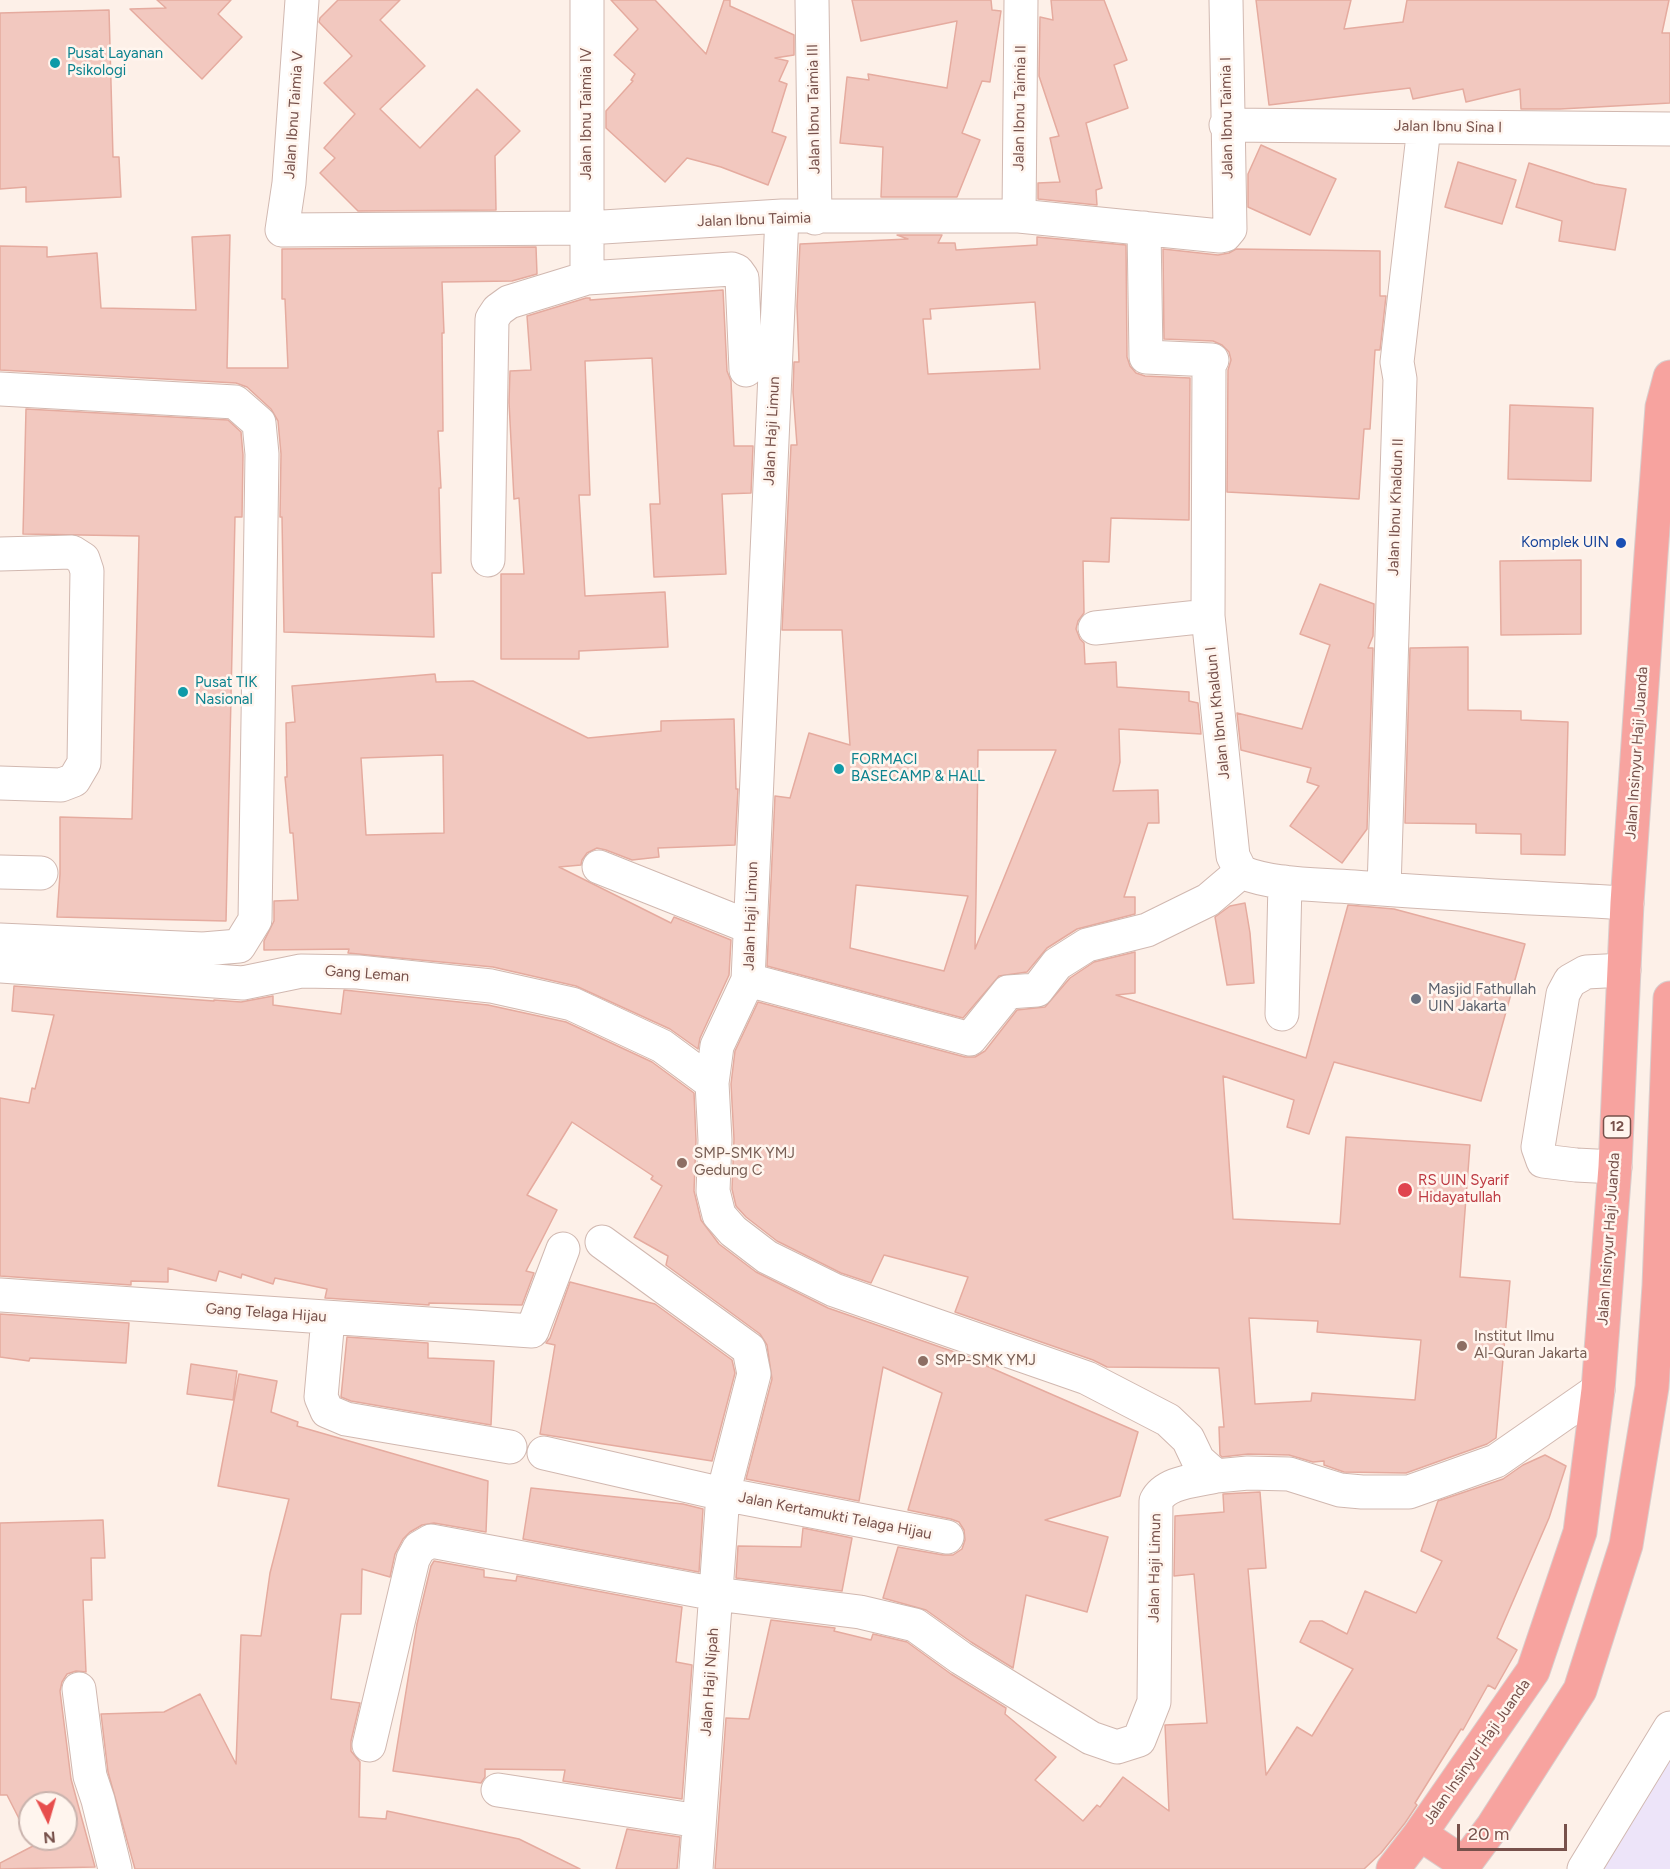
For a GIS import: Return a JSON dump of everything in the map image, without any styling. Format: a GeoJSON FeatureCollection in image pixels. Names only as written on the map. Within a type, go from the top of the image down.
{"type":"FeatureCollection","features":[{"type":"Feature","properties":{"kind":"highway","name":"Jalan Insinyur Haji Juanda"},"geometry":{"type":"LineString","coordinates":[[1393,1869],[1420,1834],[1533,1671],[1580,1532],[1598,1390],[1615,1167],[1627,903],[1662,407],[1670,377]]}},
{"type":"Feature","properties":{"kind":"highway"},"geometry":{"type":"LineString","coordinates":[[1420,1834],[1463,1867],[1493,1826],[1580,1690],[1626,1545],[1652,1387],[1664,1286],[1670,998]]}},
{"type":"Feature","properties":{"kind":"street","name":"Jalan Ibnu Taimia V"},"geometry":{"type":"LineString","coordinates":[[282,230],[289,183],[302,0]]}},
{"type":"Feature","properties":{"kind":"street","name":"Jalan Ibnu Taimia IV"},"geometry":{"type":"LineString","coordinates":[[586,0],[587,278]]}},
{"type":"Feature","properties":{"kind":"street","name":"Jalan Ibnu Taimia III"},"geometry":{"type":"LineString","coordinates":[[812,0],[815,218]]}},
{"type":"Feature","properties":{"kind":"street","name":"Jalan Ibnu Taimia II"},"geometry":{"type":"LineString","coordinates":[[1019,216],[1021,0]]}},
{"type":"Feature","properties":{"kind":"street","name":"Jalan Ibnu Taimia I"},"geometry":{"type":"LineString","coordinates":[[1225,235],[1230,230],[1226,125],[1226,0]]}},
{"type":"Feature","properties":{"kind":"street","name":"Jalan Ibnu Sina I"},"geometry":{"type":"LineString","coordinates":[[1226,125],[1670,129]]}},
{"type":"Feature","properties":{"kind":"street","name":"Jalan Ibnu Khaldun II"},"geometry":{"type":"LineString","coordinates":[[1384,890],[1400,379],[1397,362],[1424,127]]}},
{"type":"Feature","properties":{"kind":"street","name":"Jalan Ibnu Taimia"},"geometry":{"type":"LineString","coordinates":[[282,230],[587,228],[782,216],[815,218],[1019,216],[1225,235]]}},
{"type":"Feature","properties":{"kind":"street","name":"Jalan Haji Limun"},"geometry":{"type":"LineString","coordinates":[[782,216],[748,980],[717,1046],[712,1083],[715,1140],[713,1191],[718,1215],[733,1231],[766,1257],[834,1290],[1087,1378],[1168,1420],[1188,1439],[1198,1460],[1216,1476]]}},
{"type":"Feature","properties":{"kind":"street","name":"Jalan Ibnu Khaldun I"},"geometry":{"type":"LineString","coordinates":[[1144,228],[1146,357],[1212,360],[1209,365],[1208,616],[1233,856],[1241,872]]}},
{"type":"Feature","properties":{"kind":"street"},"geometry":{"type":"LineString","coordinates":[[488,560],[492,319],[498,310],[509,302],[587,278],[732,269],[737,271],[742,278],[746,370]]}},
{"type":"Feature","properties":{"kind":"street"},"geometry":{"type":"LineString","coordinates":[[0,389],[235,402],[259,423],[262,454],[255,920],[239,946],[203,949],[0,940]]}},
{"type":"Feature","properties":{"kind":"street"},"geometry":{"type":"LineString","coordinates":[[0,554],[72,552],[83,559],[87,571],[84,763],[74,780],[61,785],[0,783]]}},
{"type":"Feature","properties":{"kind":"street"},"geometry":{"type":"LineString","coordinates":[[1095,628],[1208,616]]}},
{"type":"Feature","properties":{"kind":"street"},"geometry":{"type":"LineString","coordinates":[[599,867],[750,927]]}},
{"type":"Feature","properties":{"kind":"street"},"geometry":{"type":"LineString","coordinates":[[0,872],[42,873]]}},
{"type":"Feature","properties":{"kind":"street"},"geometry":{"type":"LineString","coordinates":[[748,980],[970,1039],[1008,992],[1037,990],[1057,964],[1087,945],[1148,930],[1208,900],[1241,872],[1258,879],[1384,890],[1627,903]]}},
{"type":"Feature","properties":{"kind":"street"},"geometry":{"type":"LineString","coordinates":[[1282,1014],[1285,882]]}},
{"type":"Feature","properties":{"kind":"street","name":"Gang Leman"},"geometry":{"type":"LineString","coordinates":[[0,966],[243,983],[301,971],[358,972],[491,986],[572,1004],[662,1046],[712,1083]]}},
{"type":"Feature","properties":{"kind":"street"},"geometry":{"type":"LineString","coordinates":[[1615,1167],[1543,1161],[1538,1147],[1563,994],[1570,981],[1586,972],[1624,970]]}},
{"type":"Feature","properties":{"kind":"street","name":"Jalan Kertamukti Telaga Hijau"},"geometry":{"type":"LineString","coordinates":[[602,1242],[749,1349],[754,1374],[723,1494]]}},
{"type":"Feature","properties":{"kind":"street","name":"Gang Telaga Hijau"},"geometry":{"type":"LineString","coordinates":[[0,1295],[532,1331],[563,1248]]}},
{"type":"Feature","properties":{"kind":"street"},"geometry":{"type":"LineString","coordinates":[[328,1318],[321,1397],[327,1411],[346,1419],[510,1448]]}},
{"type":"Feature","properties":{"kind":"street","name":"Jalan Haji Limun"},"geometry":{"type":"LineString","coordinates":[[716,1594],[860,1612],[915,1624],[962,1658],[1090,1738],[1117,1747],[1139,1740],[1154,1702],[1156,1501],[1163,1491],[1173,1486],[1216,1476],[1248,1473],[1289,1474],[1340,1490],[1409,1491],[1497,1461],[1598,1390]]}},
{"type":"Feature","properties":{"kind":"street","name":"Jalan Kertamukti Telaga Hijau"},"geometry":{"type":"LineString","coordinates":[[544,1453],[723,1494],[946,1537]]}},
{"type":"Feature","properties":{"kind":"street","name":"Jalan Haji Nipah"},"geometry":{"type":"LineString","coordinates":[[696,1869],[723,1494]]}},
{"type":"Feature","properties":{"kind":"street"},"geometry":{"type":"LineString","coordinates":[[369,1745],[413,1559],[419,1548],[431,1541],[716,1594]]}},
{"type":"Feature","properties":{"kind":"street"},"geometry":{"type":"LineString","coordinates":[[79,1689],[90,1776],[115,1869]]}},
{"type":"Feature","properties":{"kind":"street"},"geometry":{"type":"LineString","coordinates":[[1584,1869],[1670,1728]]}},
{"type":"Feature","properties":{"kind":"street"},"geometry":{"type":"LineString","coordinates":[[498,1790],[699,1821]]}},
{"type":"Feature","properties":{"kind":"shaded area"},"geometry":{"type":"Polygon","coordinates":[[[1670,1728],[1670,1869],[1584,1869],[1670,1728]]]}},
{"type":"Feature","properties":{"kind":"building"},"geometry":{"type":"Polygon","coordinates":[[[157,0],[231,0],[218,14],[242,37],[202,79],[130,9],[166,8],[157,0]]]}},
{"type":"Feature","properties":{"kind":"building"},"geometry":{"type":"Polygon","coordinates":[[[338,0],[400,0],[380,20],[425,66],[380,109],[420,148],[477,89],[520,131],[495,156],[496,210],[358,211],[320,173],[335,158],[324,148],[355,114],[324,83],[352,56],[319,22],[320,18],[338,0]]]}},
{"type":"Feature","properties":{"kind":"building"},"geometry":{"type":"Polygon","coordinates":[[[611,0],[655,0],[706,54],[724,0],[730,0],[730,6],[794,35],[794,55],[775,58],[788,61],[779,81],[787,84],[772,132],[786,137],[768,185],[721,167],[687,158],[665,182],[606,128],[606,111],[633,81],[631,80],[635,74],[614,55],[638,29],[611,0]]]}},
{"type":"Feature","properties":{"kind":"building"},"geometry":{"type":"Polygon","coordinates":[[[852,0],[991,0],[992,10],[1001,11],[990,82],[982,81],[962,133],[980,140],[957,197],[881,197],[883,147],[840,143],[847,77],[869,80],[868,74],[947,88],[957,21],[861,41],[852,0]]]}},
{"type":"Feature","properties":{"kind":"building"},"geometry":{"type":"Polygon","coordinates":[[[1051,0],[1104,0],[1127,60],[1114,65],[1128,108],[1086,123],[1102,188],[1096,190],[1097,205],[1038,199],[1038,183],[1060,182],[1050,138],[1059,136],[1039,76],[1040,17],[1053,20],[1051,0]]]}},
{"type":"Feature","properties":{"kind":"building"},"geometry":{"type":"Polygon","coordinates":[[[1256,0],[1351,0],[1344,29],[1403,22],[1407,0],[1669,0],[1662,33],[1670,33],[1670,103],[1521,109],[1520,89],[1466,102],[1463,89],[1413,99],[1410,88],[1269,105],[1256,0]]]}},
{"type":"Feature","properties":{"kind":"building"},"geometry":{"type":"Polygon","coordinates":[[[109,10],[113,157],[119,157],[121,197],[26,202],[26,187],[0,189],[0,13],[109,10]]]}},
{"type":"Feature","properties":{"kind":"building"},"geometry":{"type":"Polygon","coordinates":[[[1261,145],[1336,179],[1310,235],[1248,207],[1248,174],[1261,145]]]}},
{"type":"Feature","properties":{"kind":"building"},"geometry":{"type":"Polygon","coordinates":[[[1458,162],[1516,180],[1502,224],[1445,207],[1458,162]]]}},
{"type":"Feature","properties":{"kind":"building"},"geometry":{"type":"Polygon","coordinates":[[[1529,163],[1595,184],[1626,189],[1615,250],[1559,241],[1562,221],[1516,207],[1529,163]]]}},
{"type":"Feature","properties":{"kind":"building"},"geometry":{"type":"Polygon","coordinates":[[[230,235],[227,368],[288,368],[285,299],[282,299],[282,249],[536,247],[537,274],[512,281],[442,282],[443,431],[438,431],[441,573],[432,573],[434,637],[284,632],[282,517],[280,517],[281,454],[278,421],[271,409],[247,387],[236,383],[0,370],[0,246],[47,247],[47,257],[97,253],[101,308],[196,310],[192,237],[230,235]]]}},
{"type":"Feature","properties":{"kind":"building"},"geometry":{"type":"Polygon","coordinates":[[[897,235],[942,235],[938,243],[955,243],[956,250],[1037,245],[1037,237],[1126,245],[1127,357],[1130,366],[1136,373],[1145,376],[1190,378],[1189,520],[1111,518],[1109,562],[1083,561],[1084,613],[1076,629],[1084,643],[1085,664],[1116,662],[1117,687],[1189,692],[1189,701],[1198,703],[1201,734],[1119,729],[1120,762],[1113,791],[1158,790],[1159,823],[1148,823],[1124,897],[1135,897],[1135,914],[1077,929],[1047,948],[1027,972],[999,976],[963,1018],[767,966],[775,796],[790,798],[809,733],[850,745],[842,630],[782,630],[791,445],[797,445],[793,392],[794,362],[799,362],[797,306],[800,244],[908,239],[897,235]],[[1035,302],[930,309],[931,319],[923,319],[928,374],[1040,369],[1035,302]],[[978,750],[975,949],[1056,750],[978,750]],[[856,885],[850,948],[944,971],[968,896],[856,885]]]}},
{"type":"Feature","properties":{"kind":"building"},"geometry":{"type":"Polygon","coordinates":[[[1163,249],[1218,255],[1236,249],[1380,251],[1380,296],[1386,296],[1380,350],[1375,350],[1370,429],[1364,429],[1359,499],[1227,492],[1228,370],[1231,360],[1229,352],[1222,345],[1213,341],[1164,339],[1163,249]]]}},
{"type":"Feature","properties":{"kind":"building"},"geometry":{"type":"Polygon","coordinates":[[[723,290],[734,446],[753,446],[751,493],[722,494],[726,574],[654,577],[650,504],[660,504],[652,358],[585,361],[590,495],[579,495],[585,596],[665,592],[668,647],[579,651],[579,659],[501,659],[501,574],[524,574],[519,498],[514,499],[509,402],[510,371],[531,370],[527,316],[586,298],[590,300],[723,290]]]}},
{"type":"Feature","properties":{"kind":"building"},"geometry":{"type":"Polygon","coordinates":[[[1510,405],[1593,408],[1591,481],[1508,479],[1510,405]]]}},
{"type":"Feature","properties":{"kind":"building","name":"Pusat TIK Nasional"},"geometry":{"type":"Polygon","coordinates":[[[26,409],[228,420],[241,432],[242,517],[235,517],[226,921],[57,917],[60,817],[132,819],[139,536],[23,534],[26,409]]]}},
{"type":"Feature","properties":{"kind":"building"},"geometry":{"type":"Polygon","coordinates":[[[1581,560],[1581,634],[1501,635],[1500,561],[1581,560]]]}},
{"type":"Feature","properties":{"kind":"building"},"geometry":{"type":"Polygon","coordinates":[[[1320,584],[1374,604],[1373,636],[1368,648],[1373,648],[1367,829],[1342,863],[1290,826],[1319,786],[1307,782],[1311,768],[1241,750],[1237,713],[1302,729],[1330,645],[1300,634],[1320,584]]]}},
{"type":"Feature","properties":{"kind":"building"},"geometry":{"type":"Polygon","coordinates":[[[1468,647],[1468,710],[1521,711],[1521,720],[1568,722],[1565,855],[1521,854],[1521,834],[1476,833],[1476,824],[1405,823],[1410,648],[1468,647]]]}},
{"type":"Feature","properties":{"kind":"building"},"geometry":{"type":"Polygon","coordinates":[[[435,674],[436,682],[473,681],[588,738],[661,731],[661,721],[734,719],[736,789],[738,789],[735,845],[658,848],[659,857],[632,860],[597,848],[587,853],[581,865],[559,867],[671,923],[674,917],[731,940],[729,975],[700,1038],[698,1049],[670,1029],[576,986],[493,967],[348,953],[349,949],[264,950],[264,941],[274,921],[274,901],[298,900],[293,833],[290,833],[285,777],[287,777],[286,723],[295,722],[292,686],[435,674]],[[443,755],[361,758],[366,835],[444,833],[443,755]]]}},
{"type":"Feature","properties":{"kind":"building"},"geometry":{"type":"Polygon","coordinates":[[[1245,903],[1254,983],[1227,985],[1215,917],[1230,906],[1245,903]]]}},
{"type":"Feature","properties":{"kind":"building"},"geometry":{"type":"Polygon","coordinates":[[[1348,905],[1394,909],[1525,944],[1481,1101],[1334,1062],[1309,1134],[1287,1127],[1294,1100],[1223,1076],[1233,1219],[1340,1224],[1346,1137],[1470,1145],[1460,1277],[1510,1281],[1496,1438],[1487,1444],[1406,1473],[1344,1472],[1324,1465],[1324,1461],[1313,1462],[1289,1455],[1248,1454],[1222,1457],[1219,1427],[1224,1427],[1219,1368],[1107,1367],[1093,1360],[955,1312],[968,1277],[884,1255],[871,1283],[841,1273],[777,1241],[746,1217],[736,1206],[732,1189],[734,1139],[731,1084],[735,1051],[758,1002],[965,1057],[975,1057],[985,1051],[1017,1010],[1045,1007],[1070,978],[1094,962],[1135,952],[1135,993],[1116,995],[1306,1058],[1348,905]],[[1249,1318],[1255,1404],[1311,1401],[1312,1393],[1415,1400],[1421,1340],[1317,1332],[1318,1321],[1249,1318]]]}},
{"type":"Feature","properties":{"kind":"building"},"geometry":{"type":"Polygon","coordinates":[[[14,986],[214,1001],[241,1002],[273,996],[273,1005],[341,1014],[344,990],[488,1005],[566,1022],[652,1062],[694,1093],[696,1140],[694,1191],[701,1220],[719,1244],[756,1272],[828,1308],[989,1364],[982,1364],[1138,1432],[1120,1496],[1045,1520],[1108,1537],[1087,1612],[1026,1595],[1013,1668],[926,1610],[883,1598],[898,1547],[953,1555],[962,1549],[965,1540],[964,1530],[959,1522],[908,1510],[942,1393],[883,1367],[859,1501],[746,1479],[772,1379],[767,1345],[760,1334],[666,1265],[668,1256],[634,1237],[662,1186],[651,1179],[653,1176],[572,1122],[527,1195],[557,1210],[526,1271],[534,1273],[522,1305],[429,1303],[429,1305],[325,1298],[327,1289],[275,1278],[273,1284],[242,1274],[241,1278],[219,1271],[216,1281],[168,1268],[168,1282],[131,1281],[131,1285],[0,1276],[0,1098],[29,1103],[32,1088],[35,1089],[54,1015],[12,1011],[14,986]]]}},
{"type":"Feature","properties":{"kind":"building"},"geometry":{"type":"Polygon","coordinates":[[[570,1282],[655,1304],[732,1360],[735,1373],[712,1461],[540,1434],[555,1345],[546,1343],[550,1338],[570,1282]]]}},
{"type":"Feature","properties":{"kind":"building"},"geometry":{"type":"Polygon","coordinates":[[[0,1314],[129,1323],[126,1363],[30,1358],[29,1361],[0,1357],[0,1314]]]}},
{"type":"Feature","properties":{"kind":"building"},"geometry":{"type":"Polygon","coordinates":[[[347,1337],[428,1343],[428,1358],[494,1361],[491,1425],[351,1401],[341,1397],[347,1337]]]}},
{"type":"Feature","properties":{"kind":"building"},"geometry":{"type":"Polygon","coordinates":[[[191,1364],[237,1371],[233,1400],[187,1394],[191,1364]]]}},
{"type":"Feature","properties":{"kind":"building"},"geometry":{"type":"Polygon","coordinates":[[[239,1374],[277,1381],[271,1412],[298,1422],[297,1426],[488,1481],[486,1532],[434,1523],[422,1525],[403,1539],[395,1554],[390,1577],[362,1569],[361,1614],[341,1614],[331,1699],[360,1703],[351,1741],[351,1751],[360,1762],[359,1817],[386,1819],[387,1811],[519,1839],[580,1869],[135,1869],[108,1772],[101,1714],[164,1712],[200,1694],[236,1764],[241,1635],[261,1636],[270,1573],[289,1499],[218,1486],[239,1374]]]}},
{"type":"Feature","properties":{"kind":"building"},"geometry":{"type":"Polygon","coordinates":[[[1545,1455],[1566,1466],[1549,1518],[1497,1638],[1517,1650],[1495,1689],[1488,1685],[1405,1823],[1381,1853],[1364,1869],[715,1869],[726,1718],[749,1719],[771,1620],[835,1628],[834,1631],[871,1640],[873,1634],[907,1642],[951,1674],[1006,1708],[1005,1714],[1056,1757],[1035,1780],[1083,1821],[1097,1805],[1100,1807],[1123,1777],[1169,1811],[1165,1725],[1207,1723],[1194,1574],[1174,1576],[1175,1516],[1224,1512],[1223,1494],[1260,1492],[1266,1568],[1248,1569],[1266,1775],[1297,1727],[1312,1736],[1353,1669],[1300,1642],[1310,1621],[1322,1621],[1347,1634],[1365,1591],[1416,1613],[1442,1561],[1421,1551],[1438,1501],[1503,1479],[1523,1465],[1545,1455]]]}},
{"type":"Feature","properties":{"kind":"building"},"geometry":{"type":"Polygon","coordinates":[[[531,1488],[683,1504],[703,1509],[699,1572],[523,1539],[531,1488]]]}},
{"type":"Feature","properties":{"kind":"building"},"geometry":{"type":"Polygon","coordinates":[[[103,1520],[105,1558],[91,1558],[92,1600],[83,1600],[86,1672],[76,1671],[67,1674],[60,1691],[74,1791],[18,1791],[18,1817],[7,1795],[0,1795],[0,1523],[103,1520]]]}},
{"type":"Feature","properties":{"kind":"building"},"geometry":{"type":"Polygon","coordinates":[[[803,1528],[852,1538],[842,1591],[736,1578],[738,1546],[801,1547],[803,1528]]]}},
{"type":"Feature","properties":{"kind":"building"},"geometry":{"type":"Polygon","coordinates":[[[434,1561],[484,1570],[484,1577],[516,1581],[517,1576],[682,1607],[676,1662],[692,1665],[682,1799],[563,1781],[565,1770],[485,1769],[485,1777],[481,1783],[393,1771],[417,1624],[434,1561]]]}},
{"type":"Feature","properties":{"kind":"building"},"geometry":{"type":"Polygon","coordinates":[[[78,1805],[95,1867],[0,1869],[0,1863],[23,1851],[78,1851],[78,1805]]]}},
{"type":"Feature","properties":{"kind":"building"},"geometry":{"type":"Polygon","coordinates":[[[627,1829],[680,1837],[677,1869],[616,1869],[627,1829]]]}},
{"type":"Feature","properties":{"kind":"place","name":"Pusat Layanan Psikologi"},"geometry":{"type":"Point","coordinates":[55,63]}},
{"type":"Feature","properties":{"kind":"place","name":"Komplek UIN"},"geometry":{"type":"Point","coordinates":[1621,543]}},
{"type":"Feature","properties":{"kind":"place","name":"Pusat TIK Nasional"},"geometry":{"type":"Point","coordinates":[183,692]}},
{"type":"Feature","properties":{"kind":"place","name":"FORMACI BASECAMP & HALL"},"geometry":{"type":"Point","coordinates":[839,769]}},
{"type":"Feature","properties":{"kind":"place","name":"Masjid Fathullah UIN Jakarta"},"geometry":{"type":"Point","coordinates":[1416,999]}},
{"type":"Feature","properties":{"kind":"place","name":"SMP-SMK YMJ Gedung C"},"geometry":{"type":"Point","coordinates":[682,1163]}},
{"type":"Feature","properties":{"kind":"place","name":"RS UIN Syarif Hidayatullah"},"geometry":{"type":"Point","coordinates":[1405,1190]}},
{"type":"Feature","properties":{"kind":"place","name":"Institut Ilmu Al-Quran Jakarta"},"geometry":{"type":"Point","coordinates":[1462,1346]}},
{"type":"Feature","properties":{"kind":"place","name":"SMP-SMK YMJ"},"geometry":{"type":"Point","coordinates":[923,1361]}}]}
